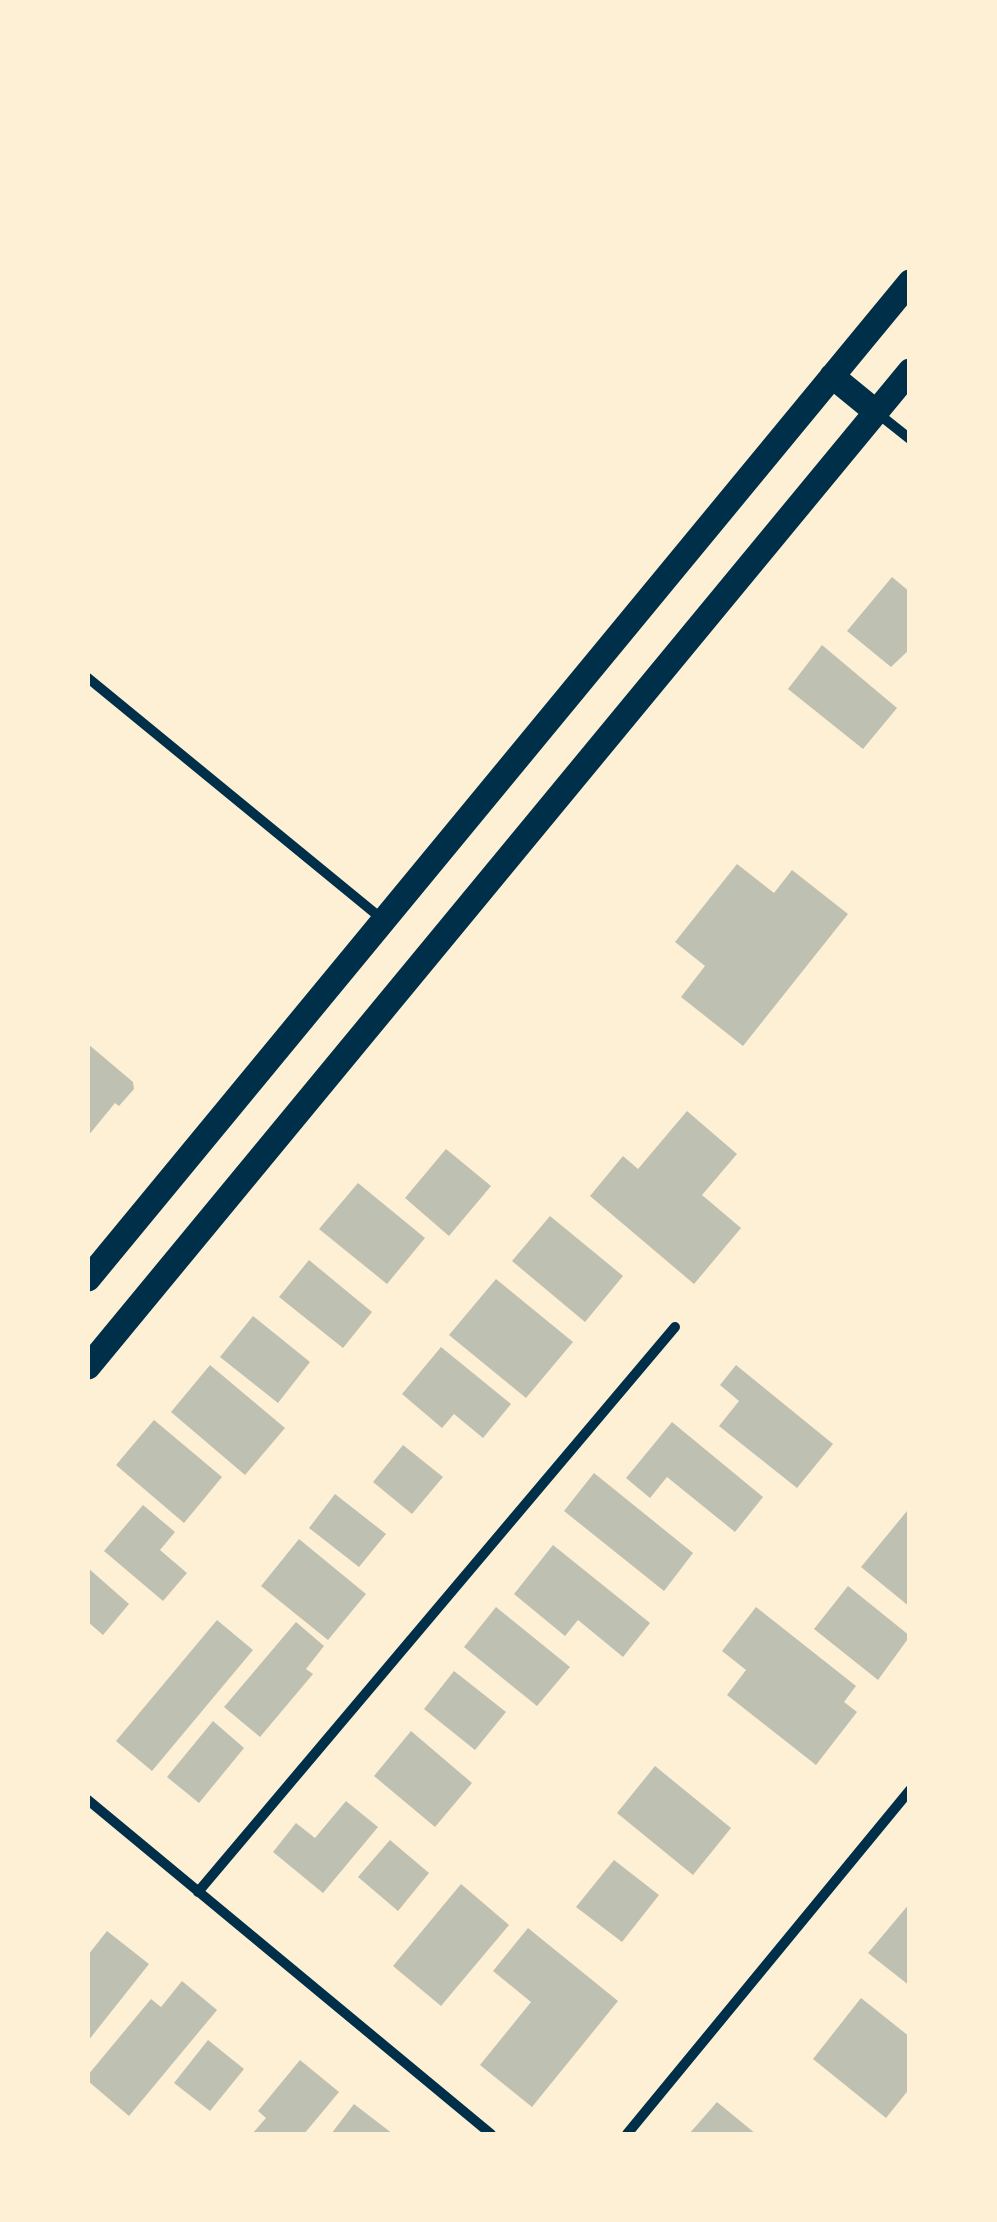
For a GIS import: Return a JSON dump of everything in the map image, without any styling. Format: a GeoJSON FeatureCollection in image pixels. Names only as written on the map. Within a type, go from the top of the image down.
{"type":"FeatureCollection","features":[{"type":"Feature","properties":{"kind":"main road"},"geometry":{"type":"LineString","coordinates":[[88,1279],[910,282]]}},
{"type":"Feature","properties":{"kind":"main road"},"geometry":{"type":"LineString","coordinates":[[88,1367],[910,371]]}},
{"type":"Feature","properties":{"kind":"main road"},"geometry":{"type":"LineString","coordinates":[[832,376],[876,412]]}},
{"type":"Feature","properties":{"kind":"street"},"geometry":{"type":"LineString","coordinates":[[876,412],[910,439]]}},
{"type":"Feature","properties":{"kind":"street"},"geometry":{"type":"LineString","coordinates":[[88,678],[383,919]]}},
{"type":"Feature","properties":{"kind":"street"},"geometry":{"type":"LineString","coordinates":[[198,1892],[675,1327]]}},
{"type":"Feature","properties":{"kind":"street"},"geometry":{"type":"LineString","coordinates":[[627,2134],[910,1790]]}},
{"type":"Feature","properties":{"kind":"street"},"geometry":{"type":"LineString","coordinates":[[88,1800],[491,2134]]}},
{"type":"Feature","properties":{"kind":"building"},"geometry":{"type":"Polygon","coordinates":[[[892,577],[910,592],[910,649],[891,667],[847,631],[892,577]]]}},
{"type":"Feature","properties":{"kind":"building"},"geometry":{"type":"Polygon","coordinates":[[[822,645],[897,708],[863,749],[788,689],[822,645]]]}},
{"type":"Feature","properties":{"kind":"building"},"geometry":{"type":"Polygon","coordinates":[[[737,864],[774,893],[792,870],[848,914],[743,1046],[681,997],[705,966],[675,942],[737,864]]]}},
{"type":"Feature","properties":{"kind":"building"},"geometry":{"type":"Polygon","coordinates":[[[88,1044],[133,1082],[134,1089],[119,1106],[115,1103],[88,1136],[88,1044]]]}},
{"type":"Feature","properties":{"kind":"building"},"geometry":{"type":"Polygon","coordinates":[[[687,1111],[737,1154],[702,1195],[741,1228],[694,1284],[590,1196],[623,1156],[638,1169],[687,1111]]]}},
{"type":"Feature","properties":{"kind":"building"},"geometry":{"type":"Polygon","coordinates":[[[446,1149],[491,1186],[449,1236],[405,1198],[446,1149]]]}},
{"type":"Feature","properties":{"kind":"building"},"geometry":{"type":"Polygon","coordinates":[[[358,1183],[425,1238],[387,1284],[319,1229],[358,1183]]]}},
{"type":"Feature","properties":{"kind":"building"},"geometry":{"type":"Polygon","coordinates":[[[550,1216],[623,1276],[585,1322],[512,1261],[550,1216]]]}},
{"type":"Feature","properties":{"kind":"building"},"geometry":{"type":"Polygon","coordinates":[[[309,1260],[372,1312],[343,1348],[279,1297],[309,1260]]]}},
{"type":"Feature","properties":{"kind":"building"},"geometry":{"type":"Polygon","coordinates":[[[496,1279],[573,1342],[526,1398],[449,1335],[496,1279]]]}},
{"type":"Feature","properties":{"kind":"building"},"geometry":{"type":"Polygon","coordinates":[[[253,1316],[310,1362],[278,1403],[220,1357],[253,1316]]]}},
{"type":"Feature","properties":{"kind":"building"},"geometry":{"type":"Polygon","coordinates":[[[441,1347],[511,1404],[483,1438],[454,1414],[442,1428],[402,1394],[441,1347]]]}},
{"type":"Feature","properties":{"kind":"building"},"geometry":{"type":"Polygon","coordinates":[[[210,1365],[285,1428],[245,1475],[171,1412],[210,1365]]]}},
{"type":"Feature","properties":{"kind":"building"},"geometry":{"type":"Polygon","coordinates":[[[736,1365],[833,1444],[797,1488],[719,1426],[739,1401],[720,1385],[736,1365]]]}},
{"type":"Feature","properties":{"kind":"building"},"geometry":{"type":"Polygon","coordinates":[[[154,1420],[222,1477],[184,1523],[116,1465],[154,1420]]]}},
{"type":"Feature","properties":{"kind":"building"},"geometry":{"type":"Polygon","coordinates":[[[672,1422],[763,1497],[735,1532],[667,1477],[650,1498],[626,1478],[672,1422]]]}},
{"type":"Feature","properties":{"kind":"building"},"geometry":{"type":"Polygon","coordinates":[[[403,1445],[443,1477],[412,1514],[373,1482],[403,1445]]]}},
{"type":"Feature","properties":{"kind":"building"},"geometry":{"type":"Polygon","coordinates":[[[594,1473],[693,1553],[664,1591],[564,1511],[594,1473]]]}},
{"type":"Feature","properties":{"kind":"building"},"geometry":{"type":"Polygon","coordinates":[[[335,1494],[386,1534],[359,1567],[309,1528],[335,1494]]]}},
{"type":"Feature","properties":{"kind":"building"},"geometry":{"type":"Polygon","coordinates":[[[143,1505],[175,1532],[160,1550],[187,1573],[163,1601],[104,1551],[143,1505]]]}},
{"type":"Feature","properties":{"kind":"building"},"geometry":{"type":"Polygon","coordinates":[[[907,1511],[910,1514],[910,1607],[861,1567],[907,1511]]]}},
{"type":"Feature","properties":{"kind":"building"},"geometry":{"type":"Polygon","coordinates":[[[299,1539],[366,1594],[328,1640],[261,1586],[299,1539]]]}},
{"type":"Feature","properties":{"kind":"building"},"geometry":{"type":"Polygon","coordinates":[[[553,1545],[650,1623],[623,1657],[578,1620],[565,1636],[514,1594],[553,1545]]]}},
{"type":"Feature","properties":{"kind":"building"},"geometry":{"type":"Polygon","coordinates":[[[88,1568],[129,1604],[103,1635],[88,1622],[88,1568]]]}},
{"type":"Feature","properties":{"kind":"building"},"geometry":{"type":"Polygon","coordinates":[[[848,1586],[910,1636],[878,1680],[814,1629],[848,1586]]]}},
{"type":"Feature","properties":{"kind":"building"},"geometry":{"type":"Polygon","coordinates":[[[496,1607],[570,1667],[537,1706],[464,1647],[496,1607]]]}},
{"type":"Feature","properties":{"kind":"building"},"geometry":{"type":"Polygon","coordinates":[[[756,1607],[856,1686],[844,1702],[857,1712],[816,1765],[727,1695],[746,1670],[722,1651],[756,1607]]]}},
{"type":"Feature","properties":{"kind":"building"},"geometry":{"type":"Polygon","coordinates":[[[217,1620],[253,1650],[152,1771],[116,1741],[217,1620]]]}},
{"type":"Feature","properties":{"kind":"building"},"geometry":{"type":"Polygon","coordinates":[[[296,1622],[324,1646],[306,1669],[313,1674],[260,1737],[224,1707],[296,1622]]]}},
{"type":"Feature","properties":{"kind":"building"},"geometry":{"type":"Polygon","coordinates":[[[454,1671],[506,1712],[475,1750],[424,1709],[454,1671]]]}},
{"type":"Feature","properties":{"kind":"building"},"geometry":{"type":"Polygon","coordinates":[[[213,1721],[244,1748],[199,1803],[167,1777],[213,1721]]]}},
{"type":"Feature","properties":{"kind":"building"},"geometry":{"type":"Polygon","coordinates":[[[411,1731],[472,1783],[435,1827],[374,1776],[411,1731]]]}},
{"type":"Feature","properties":{"kind":"building"},"geometry":{"type":"Polygon","coordinates":[[[655,1766],[731,1828],[693,1875],[617,1813],[655,1766]]]}},
{"type":"Feature","properties":{"kind":"building"},"geometry":{"type":"Polygon","coordinates":[[[346,1801],[378,1827],[323,1893],[273,1852],[296,1823],[315,1838],[346,1801]]]}},
{"type":"Feature","properties":{"kind":"building"},"geometry":{"type":"Polygon","coordinates":[[[390,1840],[429,1873],[398,1911],[358,1877],[390,1840]]]}},
{"type":"Feature","properties":{"kind":"building"},"geometry":{"type":"Polygon","coordinates":[[[614,1860],[659,1895],[622,1942],[576,1907],[614,1860]]]}},
{"type":"Feature","properties":{"kind":"building"},"geometry":{"type":"Polygon","coordinates":[[[461,1884],[509,1925],[441,2006],[393,1966],[461,1884]]]}},
{"type":"Feature","properties":{"kind":"building"},"geometry":{"type":"Polygon","coordinates":[[[910,1903],[910,1986],[868,1953],[910,1903]]]}},
{"type":"Feature","properties":{"kind":"building"},"geometry":{"type":"Polygon","coordinates":[[[528,1928],[618,2001],[532,2107],[480,2065],[531,2002],[493,1971],[528,1928]]]}},
{"type":"Feature","properties":{"kind":"building"},"geometry":{"type":"Polygon","coordinates":[[[107,1931],[149,1964],[88,2041],[88,1955],[107,1931]]]}},
{"type":"Feature","properties":{"kind":"building"},"geometry":{"type":"Polygon","coordinates":[[[182,1981],[217,2010],[129,2116],[88,2081],[88,2075],[151,1999],[161,2007],[182,1981]]]}},
{"type":"Feature","properties":{"kind":"building"},"geometry":{"type":"Polygon","coordinates":[[[861,1998],[910,2037],[910,2088],[886,2118],[813,2059],[861,1998]]]}},
{"type":"Feature","properties":{"kind":"building"},"geometry":{"type":"Polygon","coordinates":[[[208,2040],[244,2069],[210,2111],[174,2083],[208,2040]]]}},
{"type":"Feature","properties":{"kind":"building"},"geometry":{"type":"Polygon","coordinates":[[[300,2060],[339,2092],[304,2134],[252,2134],[266,2118],[258,2111],[300,2060]]]}},
{"type":"Feature","properties":{"kind":"building"},"geometry":{"type":"Polygon","coordinates":[[[717,2102],[756,2134],[689,2134],[717,2102]]]}},
{"type":"Feature","properties":{"kind":"building"},"geometry":{"type":"Polygon","coordinates":[[[354,2104],[393,2134],[331,2134],[354,2104]]]}}]}
